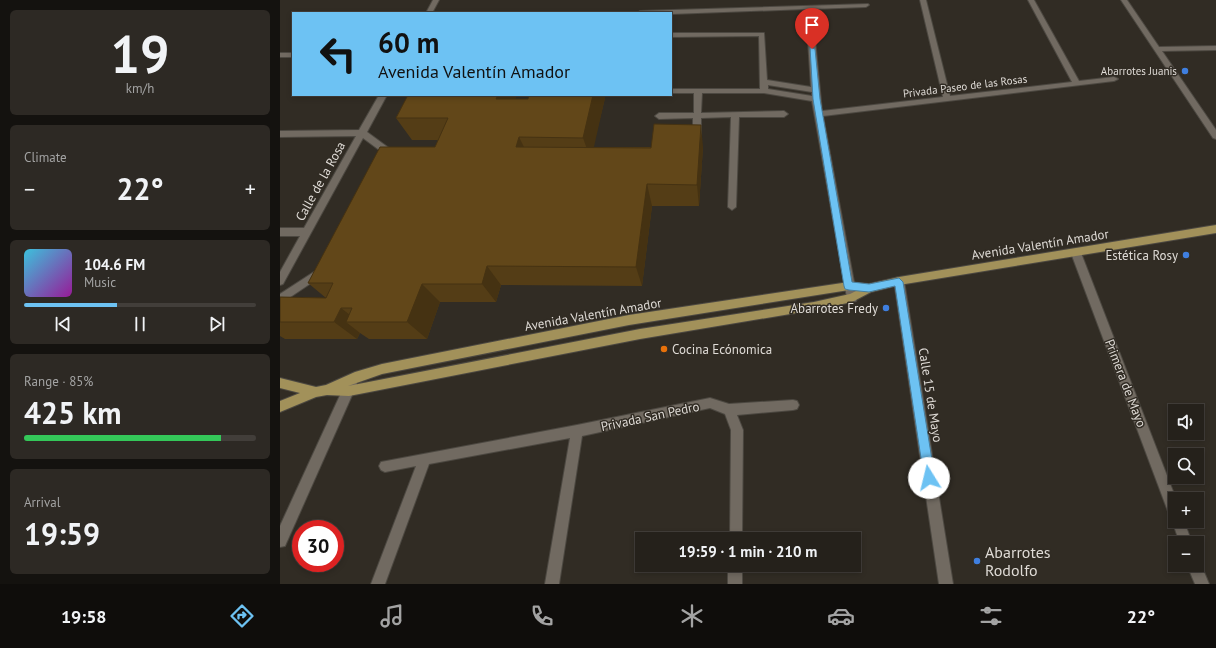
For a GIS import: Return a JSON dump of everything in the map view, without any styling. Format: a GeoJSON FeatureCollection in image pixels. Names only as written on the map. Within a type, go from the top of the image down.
{"type":"FeatureCollection","features":[{"type":"Feature","properties":{"kind":"main road","name":"Avenida Valentín Amador"},"geometry":{"type":"LineString","coordinates":[[280,407],[355,377],[382,369],[629,320],[849,286],[869,288],[1216,229]]}},
{"type":"Feature","properties":{"kind":"main road","name":"Avenida Valentín Amador"},"geometry":{"type":"LineString","coordinates":[[322,391],[349,391],[640,334],[814,306],[852,298],[869,288]]}},
{"type":"Feature","properties":{"kind":"main road"},"geometry":{"type":"LineString","coordinates":[[280,383],[322,391]]}},
{"type":"Feature","properties":{"kind":"street"},"geometry":{"type":"LineString","coordinates":[[430,12],[436,0]]}},
{"type":"Feature","properties":{"kind":"street"},"geometry":{"type":"LineString","coordinates":[[924,0],[947,99]]}},
{"type":"Feature","properties":{"kind":"street"},"geometry":{"type":"LineString","coordinates":[[1031,0],[1077,83]]}},
{"type":"Feature","properties":{"kind":"street"},"geometry":{"type":"LineString","coordinates":[[1124,0],[1212,123],[1216,136]]}},
{"type":"Feature","properties":{"kind":"street"},"geometry":{"type":"LineString","coordinates":[[672,12],[866,5]]}},
{"type":"Feature","properties":{"kind":"street"},"geometry":{"type":"LineString","coordinates":[[809,8],[816,99],[852,298]]}},
{"type":"Feature","properties":{"kind":"street"},"geometry":{"type":"LineString","coordinates":[[672,35],[762,34],[764,91]]}},
{"type":"Feature","properties":{"kind":"street"},"geometry":{"type":"LineString","coordinates":[[1158,49],[1216,48]]}},
{"type":"Feature","properties":{"kind":"street"},"geometry":{"type":"LineString","coordinates":[[280,55],[292,55]]}},
{"type":"Feature","properties":{"kind":"street","name":"Privada Paseo de las Rosas"},"geometry":{"type":"LineString","coordinates":[[819,114],[1114,79]]}},
{"type":"Feature","properties":{"kind":"street"},"geometry":{"type":"LineString","coordinates":[[764,82],[815,90]]}},
{"type":"Feature","properties":{"kind":"street"},"geometry":{"type":"LineString","coordinates":[[672,91],[764,91],[816,99]]}},
{"type":"Feature","properties":{"kind":"street"},"geometry":{"type":"LineString","coordinates":[[697,142],[698,91]]}},
{"type":"Feature","properties":{"kind":"street","name":"Calle de la Rosa"},"geometry":{"type":"LineString","coordinates":[[280,280],[382,96]]}},
{"type":"Feature","properties":{"kind":"street"},"geometry":{"type":"LineString","coordinates":[[658,116],[784,114]]}},
{"type":"Feature","properties":{"kind":"street"},"geometry":{"type":"LineString","coordinates":[[732,207],[735,115]]}},
{"type":"Feature","properties":{"kind":"street"},"geometry":{"type":"LineString","coordinates":[[280,134],[362,133],[380,145],[387,157],[404,154]]}},
{"type":"Feature","properties":{"kind":"street"},"geometry":{"type":"LineString","coordinates":[[280,232],[307,232]]}},
{"type":"Feature","properties":{"kind":"street","name":"Primera de Mayo"},"geometry":{"type":"LineString","coordinates":[[1076,253],[1168,496]]}},
{"type":"Feature","properties":{"kind":"street"},"geometry":{"type":"LineString","coordinates":[[280,300],[303,285],[330,264]]}},
{"type":"Feature","properties":{"kind":"street","name":"Calle 15 de Mayo"},"geometry":{"type":"LineString","coordinates":[[899,282],[946,584]]}},
{"type":"Feature","properties":{"kind":"street"},"geometry":{"type":"LineString","coordinates":[[280,541],[355,377]]}},
{"type":"Feature","properties":{"kind":"street","name":"Privada San Pedro"},"geometry":{"type":"LineString","coordinates":[[385,466],[577,431],[710,403],[729,410],[793,405]]}},
{"type":"Feature","properties":{"kind":"street"},"geometry":{"type":"LineString","coordinates":[[729,410],[737,430],[736,532]]}},
{"type":"Feature","properties":{"kind":"street"},"geometry":{"type":"LineString","coordinates":[[552,584],[577,431]]}},
{"type":"Feature","properties":{"kind":"street"},"geometry":{"type":"LineString","coordinates":[[378,584],[425,459]]}},
{"type":"Feature","properties":{"kind":"street"},"geometry":{"type":"LineString","coordinates":[[735,572],[735,584]]}},
{"type":"Feature","properties":{"kind":"street"},"geometry":{"type":"LineString","coordinates":[[1197,572],[1202,584]]}},
{"type":"Feature","properties":{"kind":"building"},"geometry":{"type":"Polygon","coordinates":[[[407,96],[498,96],[496,99],[528,99],[529,96],[593,96],[583,138],[519,137],[516,147],[651,148],[654,124],[701,125],[697,185],[647,184],[636,267],[487,266],[482,284],[422,284],[407,322],[346,322],[352,308],[341,308],[334,322],[280,322],[280,297],[326,298],[333,283],[308,283],[380,147],[435,147],[448,118],[396,118],[407,96]]]}},
{"type":"Feature","properties":{"kind":"place","name":"Abarrotes Juanis"},"geometry":{"type":"Point","coordinates":[1185,71]}},
{"type":"Feature","properties":{"kind":"place","name":"Estética Rosy"},"geometry":{"type":"Point","coordinates":[1186,255]}},
{"type":"Feature","properties":{"kind":"place","name":"Abarrotes Fredy"},"geometry":{"type":"Point","coordinates":[886,308]}},
{"type":"Feature","properties":{"kind":"place","name":"Cocina Ecónomica"},"geometry":{"type":"Point","coordinates":[664,349]}},
{"type":"Feature","properties":{"kind":"place","name":"Abarrotes Rodolfo"},"geometry":{"type":"Point","coordinates":[977,561]}},
{"type":"Feature","properties":{"kind":"route"},"geometry":{"type":"LineString","coordinates":[[812,49],[816,99],[849,286],[869,288],[899,282],[929,478]]}}]}
